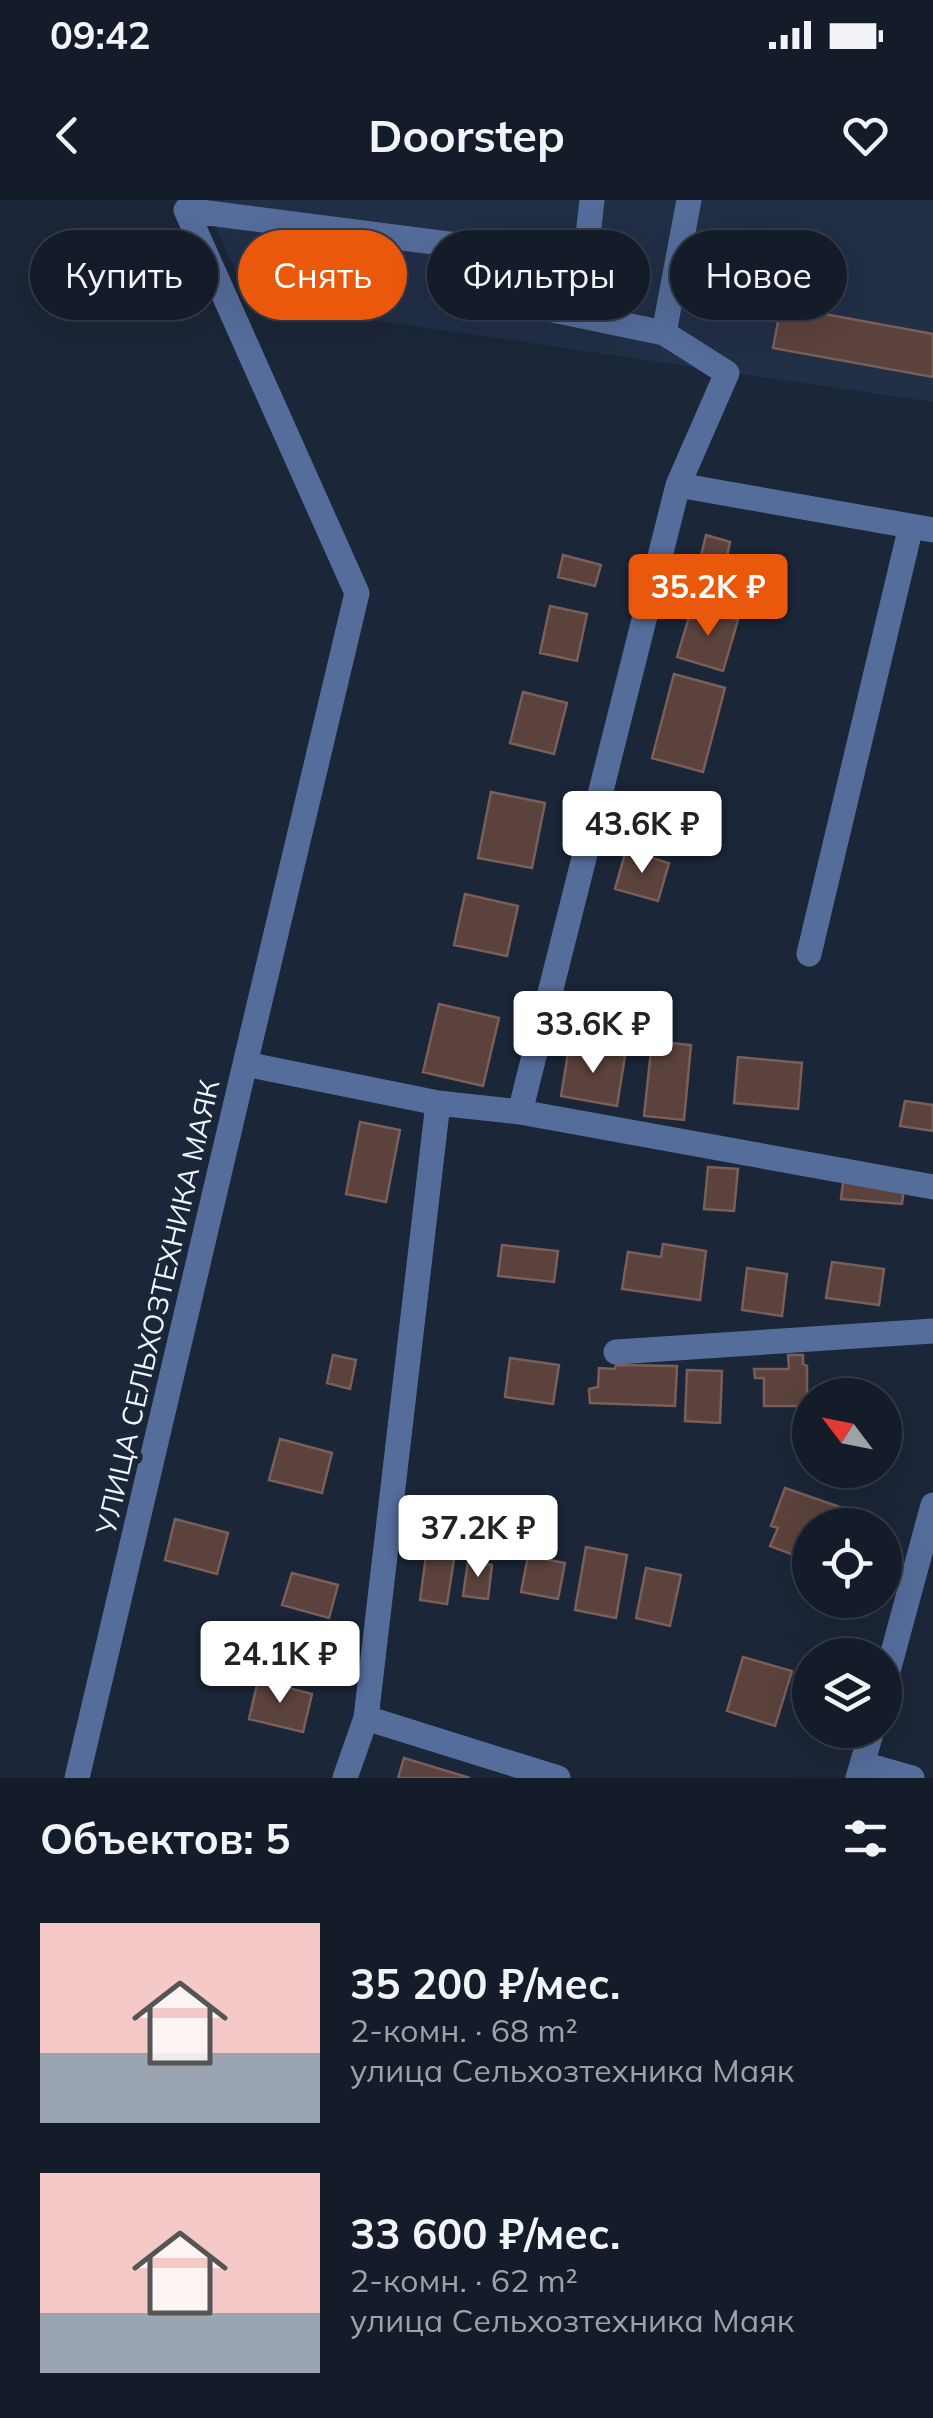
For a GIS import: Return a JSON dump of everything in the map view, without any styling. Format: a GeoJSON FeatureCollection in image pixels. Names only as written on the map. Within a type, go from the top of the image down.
{"type":"FeatureCollection","features":[{"type":"Feature","properties":{"kind":"street"},"geometry":{"type":"LineString","coordinates":[[589,230],[592,200]]}},
{"type":"Feature","properties":{"kind":"street"},"geometry":{"type":"LineString","coordinates":[[664,334],[689,200]]}},
{"type":"Feature","properties":{"kind":"street"},"geometry":{"type":"LineString","coordinates":[[245,1064],[357,594],[186,210],[427,241]]}},
{"type":"Feature","properties":{"kind":"street"},"geometry":{"type":"LineString","coordinates":[[520,1112],[678,485],[728,373],[664,334],[601,320]]}},
{"type":"Feature","properties":{"kind":"street"},"geometry":{"type":"LineString","coordinates":[[678,485],[922,528],[809,954]]}},
{"type":"Feature","properties":{"kind":"street","name":"УЛИЦА СЕЛЬХОЗТЕХНИКА МАЯК"},"geometry":{"type":"LineString","coordinates":[[77,1778],[245,1064],[438,1103],[520,1112],[933,1186]]}},
{"type":"Feature","properties":{"kind":"street"},"geometry":{"type":"LineString","coordinates":[[345,1778],[366,1718],[438,1103]]}},
{"type":"Feature","properties":{"kind":"street"},"geometry":{"type":"LineString","coordinates":[[616,1352],[933,1331]]}},
{"type":"Feature","properties":{"kind":"street"},"geometry":{"type":"LineString","coordinates":[[897,1638],[933,1505]]}},
{"type":"Feature","properties":{"kind":"street"},"geometry":{"type":"LineString","coordinates":[[366,1718],[558,1778]]}},
{"type":"Feature","properties":{"kind":"street"},"geometry":{"type":"LineString","coordinates":[[860,1771],[912,1778]]}},
{"type":"Feature","properties":{"kind":"shaded area"},"geometry":{"type":"Polygon","coordinates":[[[204,200],[933,200],[933,402],[372,320],[407,320],[407,230],[238,230],[238,277],[204,200]]]}},
{"type":"Feature","properties":{"kind":"building"},"geometry":{"type":"Polygon","coordinates":[[[847,318],[933,334],[933,377],[773,348],[778,320],[847,318]]]}},
{"type":"Feature","properties":{"kind":"building"},"geometry":{"type":"Polygon","coordinates":[[[706,535],[730,542],[725,566],[700,560],[706,535]]]}},
{"type":"Feature","properties":{"kind":"building"},"geometry":{"type":"Polygon","coordinates":[[[563,555],[601,565],[595,586],[558,577],[563,555]]]}},
{"type":"Feature","properties":{"kind":"building"},"geometry":{"type":"Polygon","coordinates":[[[723,572],[745,579],[736,607],[714,601],[723,572]]]}},
{"type":"Feature","properties":{"kind":"building"},"geometry":{"type":"Polygon","coordinates":[[[550,606],[587,614],[577,661],[540,653],[550,606]]]}},
{"type":"Feature","properties":{"kind":"building"},"geometry":{"type":"Polygon","coordinates":[[[692,607],[738,620],[723,671],[677,657],[692,607]]]}},
{"type":"Feature","properties":{"kind":"building"},"geometry":{"type":"Polygon","coordinates":[[[674,674],[725,688],[703,772],[652,758],[674,674]]]}},
{"type":"Feature","properties":{"kind":"building"},"geometry":{"type":"Polygon","coordinates":[[[523,692],[567,703],[554,754],[510,743],[523,692]]]}},
{"type":"Feature","properties":{"kind":"building"},"geometry":{"type":"Polygon","coordinates":[[[491,792],[545,803],[532,868],[478,858],[491,792]]]}},
{"type":"Feature","properties":{"kind":"building"},"geometry":{"type":"Polygon","coordinates":[[[626,850],[669,863],[658,901],[615,889],[626,850]]]}},
{"type":"Feature","properties":{"kind":"building"},"geometry":{"type":"Polygon","coordinates":[[[465,894],[518,906],[507,956],[454,945],[465,894]]]}},
{"type":"Feature","properties":{"kind":"building"},"geometry":{"type":"Polygon","coordinates":[[[439,1004],[499,1018],[483,1086],[423,1072],[439,1004]]]}},
{"type":"Feature","properties":{"kind":"building"},"geometry":{"type":"Polygon","coordinates":[[[652,1041],[691,1045],[684,1120],[644,1116],[652,1041]]]}},
{"type":"Feature","properties":{"kind":"building"},"geometry":{"type":"Polygon","coordinates":[[[569,1047],[625,1056],[617,1106],[561,1096],[569,1047]]]}},
{"type":"Feature","properties":{"kind":"building"},"geometry":{"type":"Polygon","coordinates":[[[738,1057],[802,1063],[798,1109],[734,1103],[738,1057]]]}},
{"type":"Feature","properties":{"kind":"building"},"geometry":{"type":"Polygon","coordinates":[[[905,1101],[933,1105],[933,1131],[900,1126],[905,1101]]]}},
{"type":"Feature","properties":{"kind":"building"},"geometry":{"type":"Polygon","coordinates":[[[360,1122],[400,1130],[386,1202],[346,1194],[360,1122]]]}},
{"type":"Feature","properties":{"kind":"building"},"geometry":{"type":"Polygon","coordinates":[[[708,1167],[738,1169],[734,1211],[704,1209],[708,1167]]]}},
{"type":"Feature","properties":{"kind":"building"},"geometry":{"type":"Polygon","coordinates":[[[844,1174],[905,1179],[902,1204],[841,1199],[844,1174]]]}},
{"type":"Feature","properties":{"kind":"building"},"geometry":{"type":"Polygon","coordinates":[[[663,1244],[706,1251],[700,1300],[622,1289],[628,1252],[661,1257],[663,1244]]]}},
{"type":"Feature","properties":{"kind":"building"},"geometry":{"type":"Polygon","coordinates":[[[502,1245],[558,1251],[554,1282],[498,1276],[502,1245]]]}},
{"type":"Feature","properties":{"kind":"building"},"geometry":{"type":"Polygon","coordinates":[[[832,1262],[884,1269],[879,1305],[826,1298],[832,1262]]]}},
{"type":"Feature","properties":{"kind":"building"},"geometry":{"type":"Polygon","coordinates":[[[747,1268],[787,1274],[782,1316],[742,1310],[747,1268]]]}},
{"type":"Feature","properties":{"kind":"building"},"geometry":{"type":"Polygon","coordinates":[[[333,1355],[356,1360],[350,1389],[327,1383],[333,1355]]]}},
{"type":"Feature","properties":{"kind":"building"},"geometry":{"type":"Polygon","coordinates":[[[788,1355],[803,1355],[807,1378],[792,1378],[792,1406],[764,1406],[764,1378],[755,1378],[754,1369],[789,1369],[788,1355]]]}},
{"type":"Feature","properties":{"kind":"building"},"geometry":{"type":"Polygon","coordinates":[[[510,1358],[559,1365],[553,1404],[505,1397],[510,1358]]]}},
{"type":"Feature","properties":{"kind":"building"},"geometry":{"type":"Polygon","coordinates":[[[616,1365],[677,1366],[675,1406],[590,1403],[589,1389],[598,1387],[599,1368],[615,1369],[616,1365]]]}},
{"type":"Feature","properties":{"kind":"building"},"geometry":{"type":"Polygon","coordinates":[[[687,1370],[722,1371],[720,1423],[685,1421],[687,1370]]]}},
{"type":"Feature","properties":{"kind":"building"},"geometry":{"type":"Polygon","coordinates":[[[280,1439],[332,1453],[322,1493],[269,1480],[280,1439]]]}},
{"type":"Feature","properties":{"kind":"building"},"geometry":{"type":"Polygon","coordinates":[[[785,1488],[840,1507],[792,1508],[792,1554],[770,1546],[778,1528],[771,1526],[785,1488]]]}},
{"type":"Feature","properties":{"kind":"building"},"geometry":{"type":"Polygon","coordinates":[[[175,1519],[228,1533],[217,1574],[165,1560],[175,1519]]]}},
{"type":"Feature","properties":{"kind":"building"},"geometry":{"type":"Polygon","coordinates":[[[586,1547],[627,1555],[616,1618],[575,1610],[586,1547]]]}},
{"type":"Feature","properties":{"kind":"building"},"geometry":{"type":"Polygon","coordinates":[[[427,1549],[455,1553],[447,1604],[420,1600],[427,1549]]]}},
{"type":"Feature","properties":{"kind":"building"},"geometry":{"type":"Polygon","coordinates":[[[528,1556],[565,1563],[558,1599],[521,1592],[528,1556]]]}},
{"type":"Feature","properties":{"kind":"building"},"geometry":{"type":"Polygon","coordinates":[[[468,1561],[492,1565],[488,1599],[463,1596],[468,1561]]]}},
{"type":"Feature","properties":{"kind":"building"},"geometry":{"type":"Polygon","coordinates":[[[646,1568],[681,1575],[670,1626],[636,1618],[646,1568]]]}},
{"type":"Feature","properties":{"kind":"building"},"geometry":{"type":"Polygon","coordinates":[[[292,1573],[338,1585],[329,1618],[282,1605],[292,1573]]]}},
{"type":"Feature","properties":{"kind":"building"},"geometry":{"type":"Polygon","coordinates":[[[743,1657],[792,1671],[775,1726],[727,1711],[743,1657]]]}},
{"type":"Feature","properties":{"kind":"building"},"geometry":{"type":"Polygon","coordinates":[[[258,1680],[312,1694],[303,1732],[249,1719],[258,1680]]]}},
{"type":"Feature","properties":{"kind":"building"},"geometry":{"type":"Polygon","coordinates":[[[404,1758],[470,1778],[398,1778],[404,1758]]]}}]}
